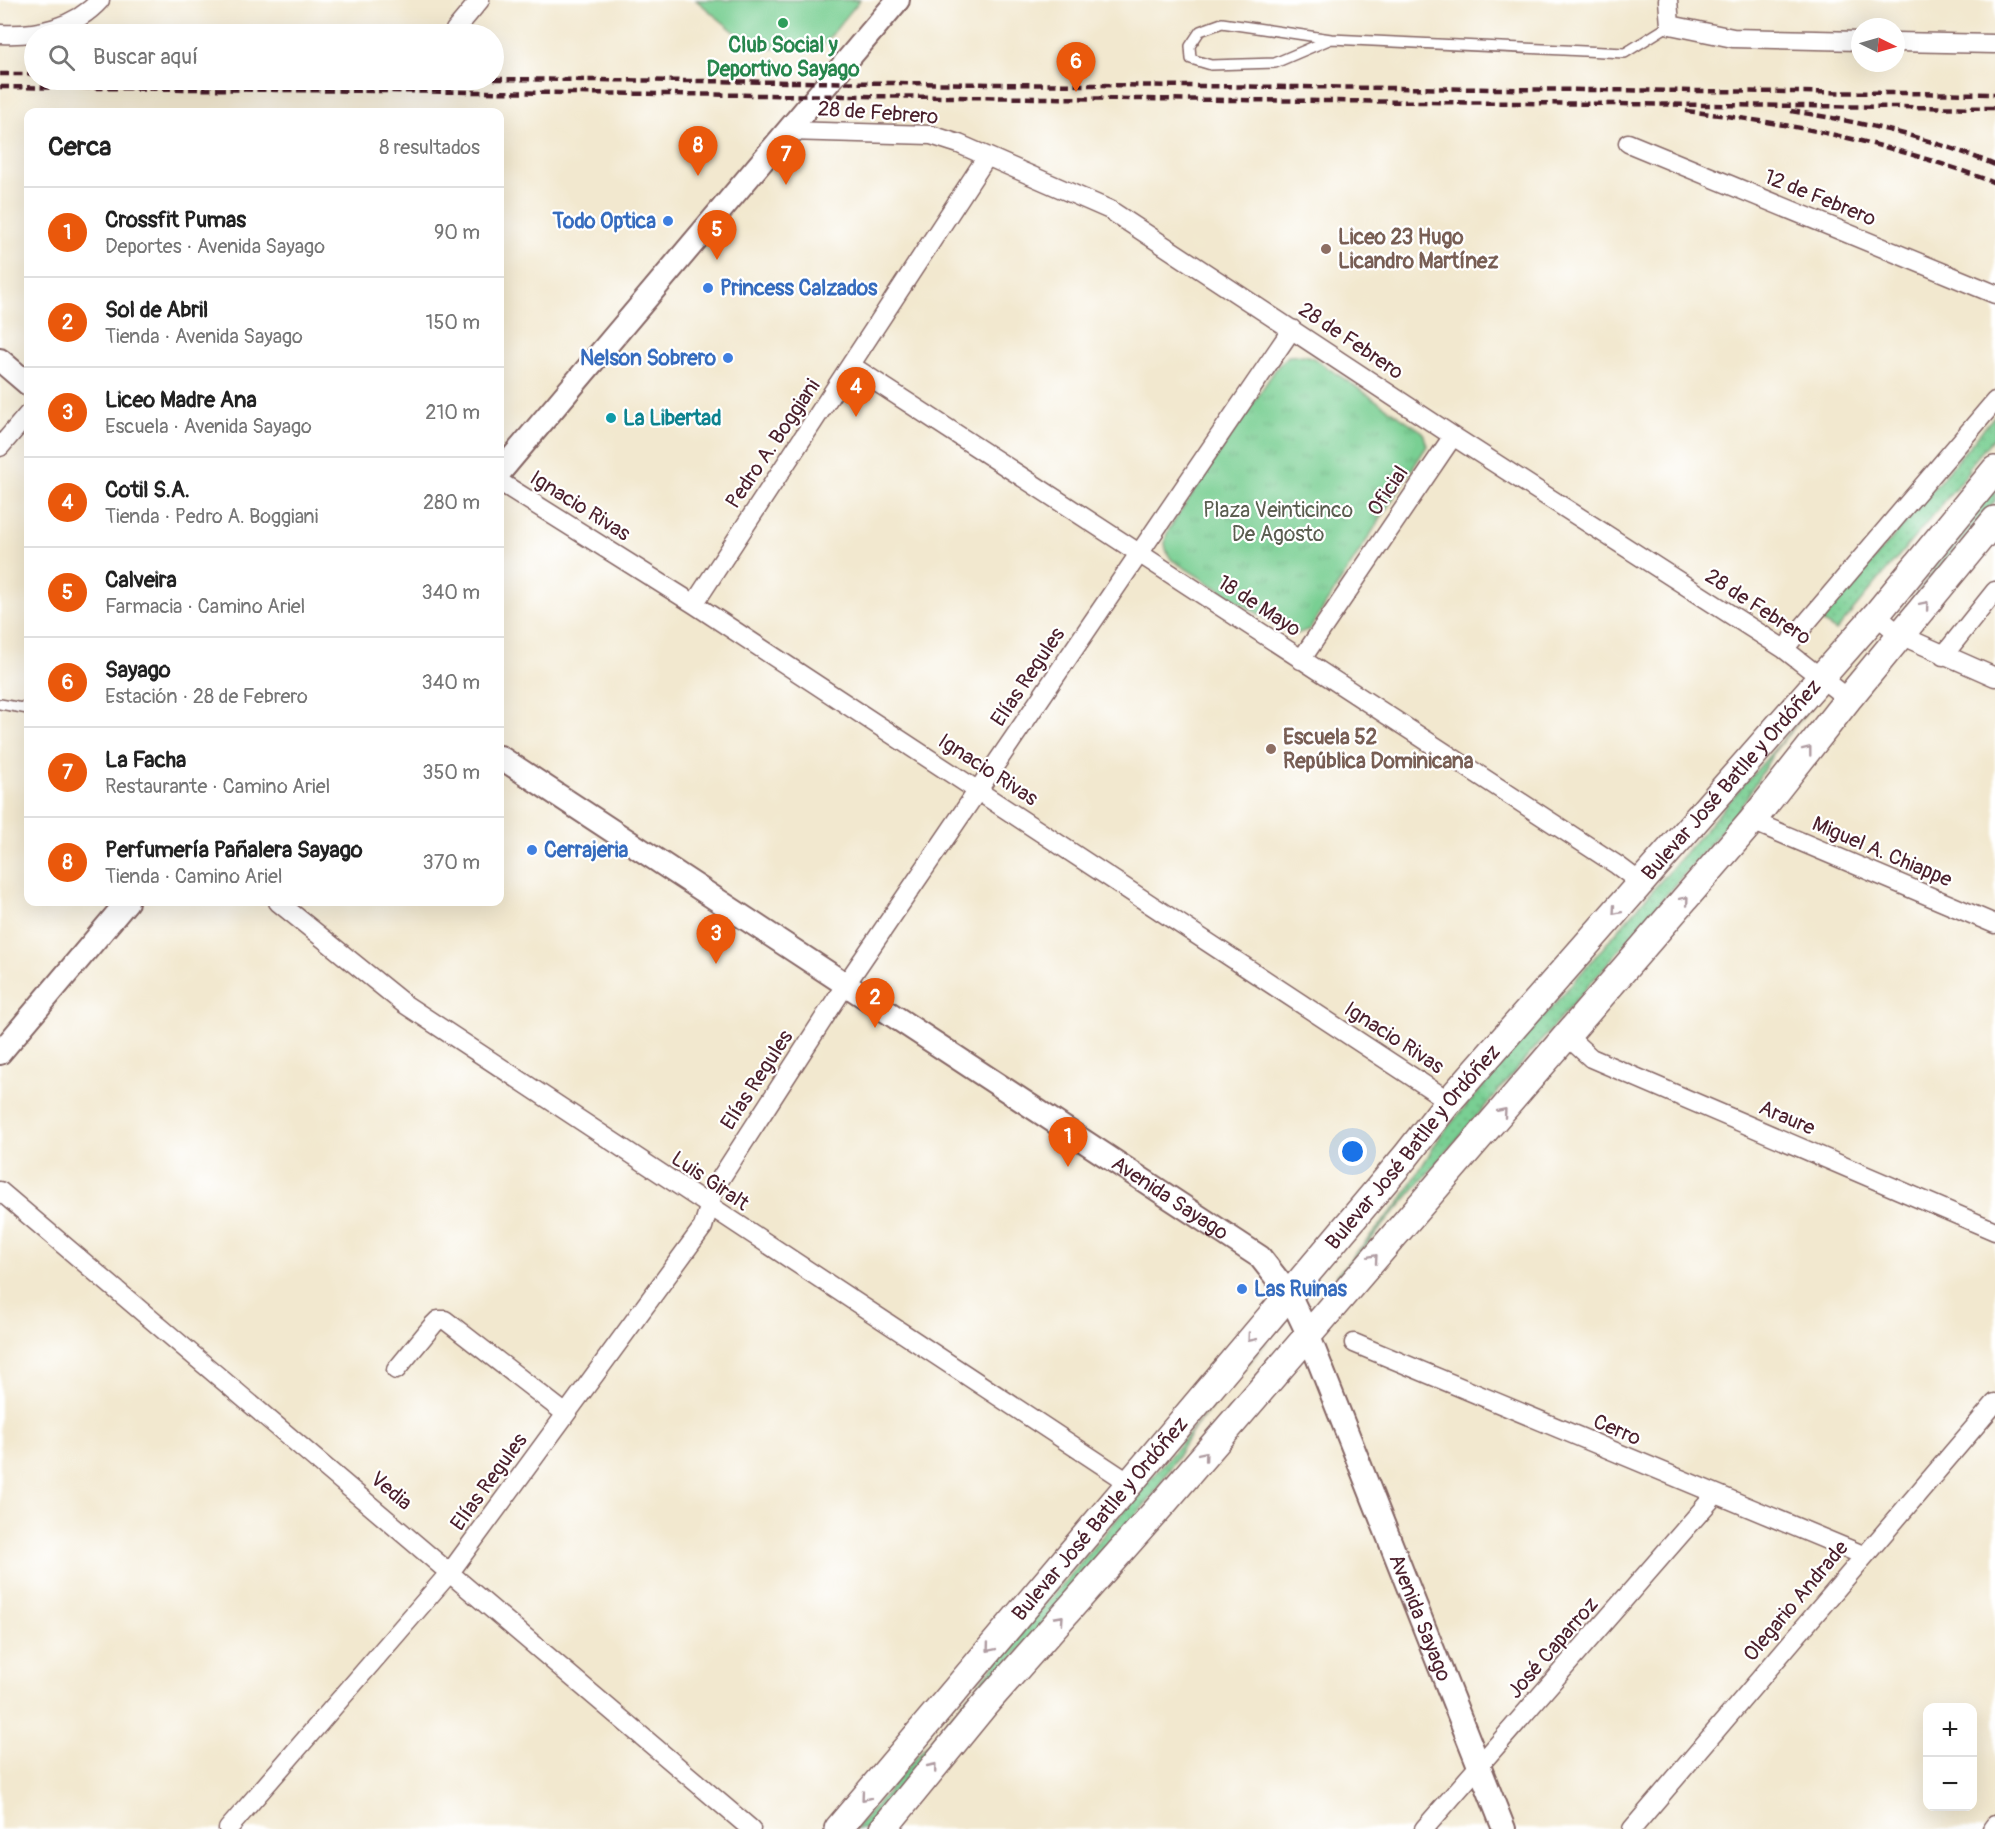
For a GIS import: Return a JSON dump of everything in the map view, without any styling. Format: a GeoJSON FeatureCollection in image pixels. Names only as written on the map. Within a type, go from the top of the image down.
{"type":"FeatureCollection","features":[{"type":"Feature","properties":{"kind":"main road","name":"Bulevar José Batlle y Ordóñez"},"geometry":{"type":"LineString","coordinates":[[838,1829],[1449,1101],[1876,615],[1995,470]]}},
{"type":"Feature","properties":{"kind":"main road","name":"Bulevar José Batlle y Ordóñez"},"geometry":{"type":"LineString","coordinates":[[883,1829],[986,1703],[1166,1500],[1568,1037],[1752,821],[1848,699],[1995,520]]}},
{"type":"Feature","properties":{"kind":"street"},"geometry":{"type":"LineString","coordinates":[[64,24],[79,17],[100,0]]}},
{"type":"Feature","properties":{"kind":"street"},"geometry":{"type":"LineString","coordinates":[[459,24],[480,0]]}},
{"type":"Feature","properties":{"kind":"street"},"geometry":{"type":"LineString","coordinates":[[504,467],[898,0]]}},
{"type":"Feature","properties":{"kind":"street"},"geometry":{"type":"LineString","coordinates":[[1668,0],[1670,25],[1733,38],[1851,41]]}},
{"type":"Feature","properties":{"kind":"street"},"geometry":{"type":"LineString","coordinates":[[0,34],[24,34]]}},
{"type":"Feature","properties":{"kind":"street"},"geometry":{"type":"LineString","coordinates":[[1905,42],[1995,44]]}},
{"type":"Feature","properties":{"kind":"street","name":"28 de Febrero"},"geometry":{"type":"LineString","coordinates":[[787,131],[931,135],[959,144],[986,158],[1110,210],[1784,650],[1848,699]]}},
{"type":"Feature","properties":{"kind":"street","name":"12 de Febrero"},"geometry":{"type":"LineString","coordinates":[[1628,143],[1995,294]]}},
{"type":"Feature","properties":{"kind":"street","name":"Pedro A. Boggiani"},"geometry":{"type":"LineString","coordinates":[[694,604],[852,366],[986,158]]}},
{"type":"Feature","properties":{"kind":"street","name":"Elías Regules"},"geometry":{"type":"LineString","coordinates":[[228,1829],[451,1572],[703,1227],[715,1187],[846,984],[1292,329]]}},
{"type":"Feature","properties":{"kind":"street"},"geometry":{"type":"LineString","coordinates":[[0,360],[24,378]]}},
{"type":"Feature","properties":{"kind":"street","name":"18 de Mayo"},"geometry":{"type":"LineString","coordinates":[[852,366],[1617,865],[1641,883]]}},
{"type":"Feature","properties":{"kind":"street"},"geometry":{"type":"LineString","coordinates":[[1784,650],[1995,401]]}},
{"type":"Feature","properties":{"kind":"street"},"geometry":{"type":"LineString","coordinates":[[0,447],[24,419]]}},
{"type":"Feature","properties":{"kind":"street","name":"Oficial"},"geometry":{"type":"LineString","coordinates":[[1301,660],[1453,436]]}},
{"type":"Feature","properties":{"kind":"street","name":"Ignacio Rivas"},"geometry":{"type":"LineString","coordinates":[[504,485],[694,604],[1449,1101]]}},
{"type":"Feature","properties":{"kind":"street"},"geometry":{"type":"LineString","coordinates":[[1943,656],[1995,591]]}},
{"type":"Feature","properties":{"kind":"street"},"geometry":{"type":"LineString","coordinates":[[1876,615],[1900,635],[1943,656],[1995,677]]}},
{"type":"Feature","properties":{"kind":"street","name":"Avenida Sayago"},"geometry":{"type":"LineString","coordinates":[[504,760],[1260,1257],[1289,1294],[1308,1334],[1504,1829]]}},
{"type":"Feature","properties":{"kind":"street","name":"Miguel A. Chiappe"},"geometry":{"type":"LineString","coordinates":[[1752,821],[1995,924]]}},
{"type":"Feature","properties":{"kind":"street"},"geometry":{"type":"LineString","coordinates":[[0,1053],[124,906]]}},
{"type":"Feature","properties":{"kind":"street","name":"Luis Giralt"},"geometry":{"type":"LineString","coordinates":[[283,906],[403,1003],[1128,1482]]}},
{"type":"Feature","properties":{"kind":"street","name":"Araure"},"geometry":{"type":"LineString","coordinates":[[1568,1037],[1591,1058],[1995,1231]]}},
{"type":"Feature","properties":{"kind":"street","name":"Vedia"},"geometry":{"type":"LineString","coordinates":[[0,1191],[751,1829]]}},
{"type":"Feature","properties":{"kind":"street"},"geometry":{"type":"LineString","coordinates":[[396,1370],[433,1325],[438,1320],[444,1320],[567,1414]]}},
{"type":"Feature","properties":{"kind":"street","name":"Cerro"},"geometry":{"type":"LineString","coordinates":[[1354,1343],[1863,1555]]}},
{"type":"Feature","properties":{"kind":"street","name":"Olegario Andrade"},"geometry":{"type":"LineString","coordinates":[[1632,1829],[1863,1555],[1995,1403]]}},
{"type":"Feature","properties":{"kind":"street","name":"José Caparroz"},"geometry":{"type":"LineString","coordinates":[[1424,1829],[1715,1495]]}},
{"type":"Feature","properties":{"kind":"street"},"geometry":{"type":"LineString","coordinates":[[1992,1829],[1995,1825]]}},
{"type":"Feature","properties":{"kind":"lane"},"geometry":{"type":"LineString","coordinates":[[1331,39],[1275,63],[1211,65],[1191,59],[1190,46],[1200,31],[1222,23],[1331,39],[1625,52],[1670,25]]}},
{"type":"Feature","properties":{"kind":"lane"},"geometry":{"type":"LineString","coordinates":[[0,704],[24,708]]}},
{"type":"Feature","properties":{"kind":"green space","name":"Club Social y Deportivo Sayago"},"geometry":{"type":"Polygon","coordinates":[[[696,0],[860,0],[820,49],[753,47],[696,0]]]}},
{"type":"Feature","properties":{"kind":"green space","name":"Plaza Veinticinco De Agosto"},"geometry":{"type":"Polygon","coordinates":[[[1305,355],[1313,358],[1423,432],[1427,446],[1310,629],[1297,634],[1284,630],[1172,560],[1167,553],[1165,541],[1169,529],[1277,367],[1288,356],[1305,355]]]}},
{"type":"Feature","properties":{"kind":"green space"},"geometry":{"type":"Polygon","coordinates":[[[1995,415],[1995,436],[1968,468],[1970,471],[1836,631],[1822,622],[1995,415]]]}},
{"type":"Feature","properties":{"kind":"green space"},"geometry":{"type":"Polygon","coordinates":[[[1995,486],[1995,501],[1900,615],[1970,518],[1995,486]]]}},
{"type":"Feature","properties":{"kind":"green space"},"geometry":{"type":"Polygon","coordinates":[[[1812,706],[1776,749],[1739,810],[1338,1278],[1337,1275],[1400,1202],[1441,1135],[1812,706]]]}},
{"type":"Feature","properties":{"kind":"green space"},"geometry":{"type":"Polygon","coordinates":[[[1267,1341],[1195,1427],[1154,1494],[866,1829],[855,1829],[959,1708],[1267,1341]]]}},
{"type":"Feature","properties":{"kind":"railway"},"geometry":{"type":"LineString","coordinates":[[0,74],[24,74]]}},
{"type":"Feature","properties":{"kind":"railway"},"geometry":{"type":"LineString","coordinates":[[504,79],[1995,94]]}},
{"type":"Feature","properties":{"kind":"railway"},"geometry":{"type":"LineString","coordinates":[[0,87],[24,87]]}},
{"type":"Feature","properties":{"kind":"railway"},"geometry":{"type":"LineString","coordinates":[[285,90],[1995,108]]}},
{"type":"Feature","properties":{"kind":"railway"},"geometry":{"type":"LineString","coordinates":[[1686,111],[1765,122],[1843,137],[1920,157],[1995,183]]}},
{"type":"Feature","properties":{"kind":"railway"},"geometry":{"type":"LineString","coordinates":[[1791,111],[1894,132],[1945,146],[1995,165]]}},
{"type":"Feature","properties":{"kind":"place","name":"Club Social y Deportivo Sayago"},"geometry":{"type":"Point","coordinates":[783,23]}},
{"type":"Feature","properties":{"kind":"place","name":"Sayago"},"geometry":{"type":"Point","coordinates":[1076,92]}},
{"type":"Feature","properties":{"kind":"place","name":"Perfumería Pañalera Sayago"},"geometry":{"type":"Point","coordinates":[698,176]}},
{"type":"Feature","properties":{"kind":"place","name":"La Facha"},"geometry":{"type":"Point","coordinates":[786,185]}},
{"type":"Feature","properties":{"kind":"place","name":"Todo Optica"},"geometry":{"type":"Point","coordinates":[668,221]}},
{"type":"Feature","properties":{"kind":"place","name":"Liceo 23 Hugo Licandro Martínez"},"geometry":{"type":"Point","coordinates":[1326,249]}},
{"type":"Feature","properties":{"kind":"place","name":"Calveira"},"geometry":{"type":"Point","coordinates":[717,260]}},
{"type":"Feature","properties":{"kind":"place","name":"Princess Calzados"},"geometry":{"type":"Point","coordinates":[708,288]}},
{"type":"Feature","properties":{"kind":"place","name":"Nelson Sobrero"},"geometry":{"type":"Point","coordinates":[728,358]}},
{"type":"Feature","properties":{"kind":"place","name":"Cotil S.A."},"geometry":{"type":"Point","coordinates":[856,417]}},
{"type":"Feature","properties":{"kind":"place","name":"La Libertad"},"geometry":{"type":"Point","coordinates":[611,418]}},
{"type":"Feature","properties":{"kind":"place","name":"Escuela 52 República Dominicana"},"geometry":{"type":"Point","coordinates":[1271,749]}},
{"type":"Feature","properties":{"kind":"place","name":"Cerrajeria"},"geometry":{"type":"Point","coordinates":[532,850]}},
{"type":"Feature","properties":{"kind":"place","name":"Liceo Madre Ana"},"geometry":{"type":"Point","coordinates":[716,964]}},
{"type":"Feature","properties":{"kind":"place","name":"Sol de Abril"},"geometry":{"type":"Point","coordinates":[875,1028]}},
{"type":"Feature","properties":{"kind":"place","name":"Crossfit Pumas"},"geometry":{"type":"Point","coordinates":[1068,1167]}},
{"type":"Feature","properties":{"kind":"place","name":"Las Ruinas"},"geometry":{"type":"Point","coordinates":[1242,1289]}}]}
